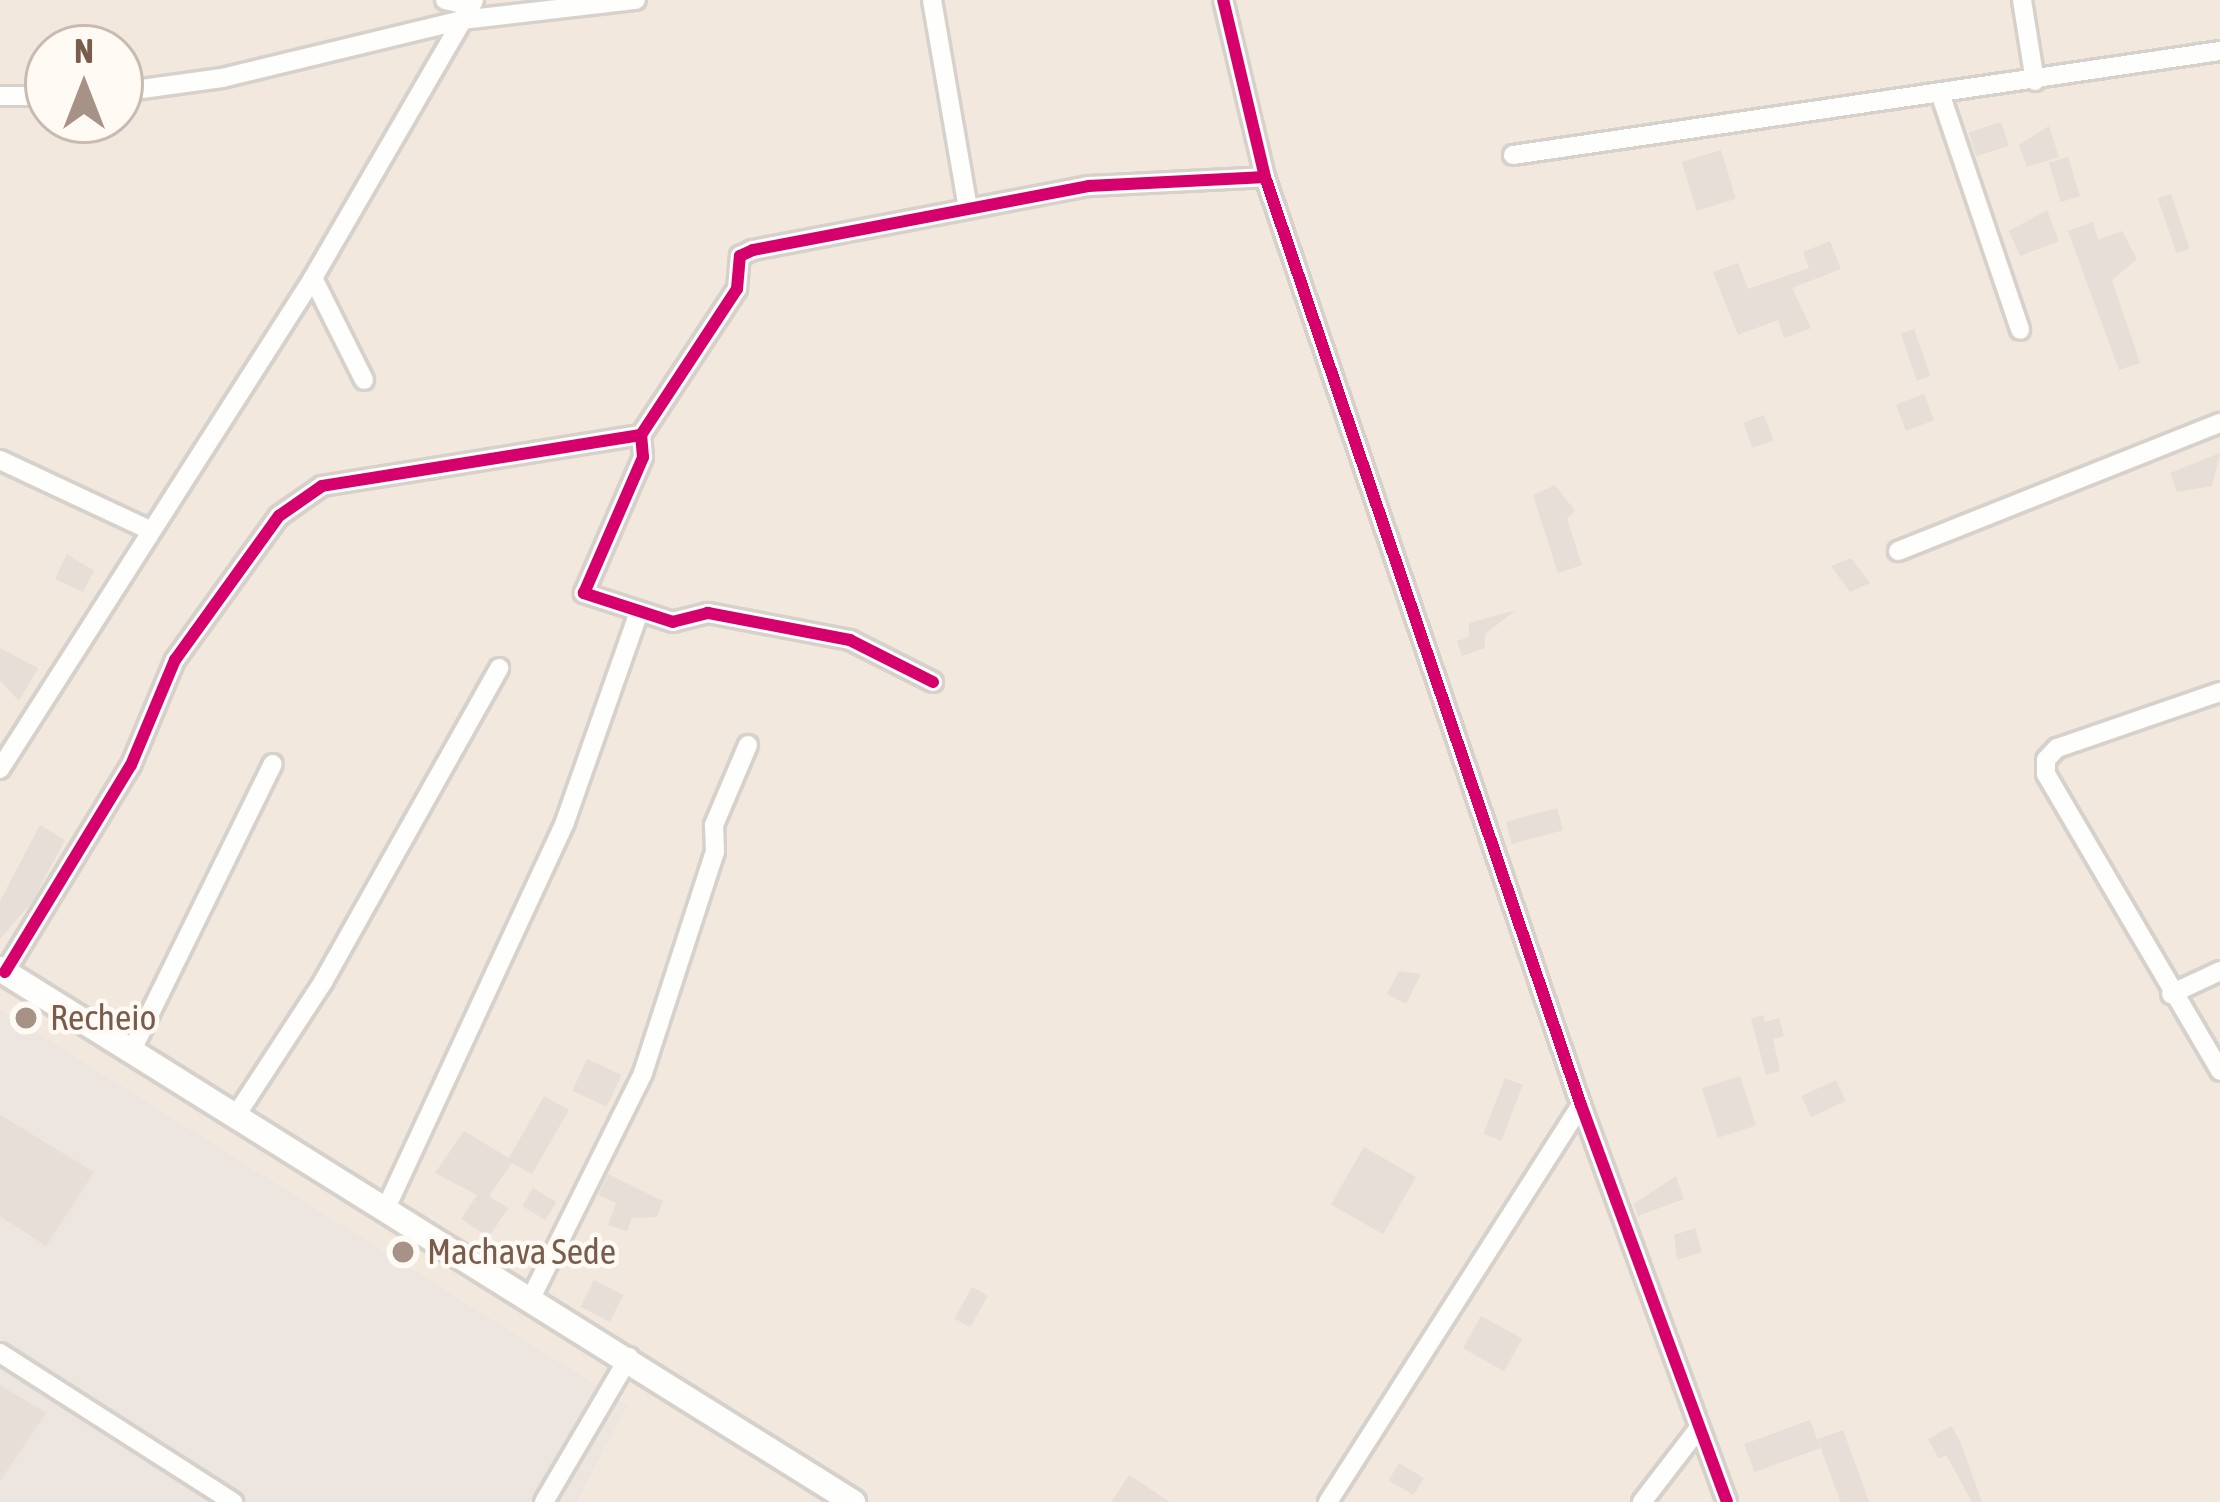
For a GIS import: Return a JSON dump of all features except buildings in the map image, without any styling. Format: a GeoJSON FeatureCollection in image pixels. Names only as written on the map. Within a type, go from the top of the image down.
{"type":"FeatureCollection","features":[{"type":"Feature","properties":{"kind":"main road"},"geometry":{"type":"LineString","coordinates":[[2,971],[532,1296],[854,1502]]}},
{"type":"Feature","properties":{"kind":"street"},"geometry":{"type":"LineString","coordinates":[[445,0],[469,9]]}},
{"type":"Feature","properties":{"kind":"street"},"geometry":{"type":"LineString","coordinates":[[144,89],[222,79],[469,9],[637,0]]}},
{"type":"Feature","properties":{"kind":"street"},"geometry":{"type":"LineString","coordinates":[[932,0],[968,208]]}},
{"type":"Feature","properties":{"kind":"street"},"geometry":{"type":"LineString","coordinates":[[1223,0],[1265,177],[1581,1105],[1696,1432],[1726,1502]]}},
{"type":"Feature","properties":{"kind":"street"},"geometry":{"type":"LineString","coordinates":[[2022,0],[2036,81]]}},
{"type":"Feature","properties":{"kind":"street"},"geometry":{"type":"LineString","coordinates":[[1,767],[147,529],[313,278],[469,9]]}},
{"type":"Feature","properties":{"kind":"street"},"geometry":{"type":"LineString","coordinates":[[1513,155],[2220,51]]}},
{"type":"Feature","properties":{"kind":"street"},"geometry":{"type":"LineString","coordinates":[[1940,93],[2020,330]]}},
{"type":"Feature","properties":{"kind":"street"},"geometry":{"type":"LineString","coordinates":[[933,682],[850,640],[708,613],[673,622],[638,615],[581,587],[643,457],[641,435],[737,289],[740,256],[1089,186],[1265,177]]}},
{"type":"Feature","properties":{"kind":"street"},"geometry":{"type":"LineString","coordinates":[[313,278],[364,380]]}},
{"type":"Feature","properties":{"kind":"street"},"geometry":{"type":"LineString","coordinates":[[1898,551],[2220,423]]}},
{"type":"Feature","properties":{"kind":"street"},"geometry":{"type":"LineString","coordinates":[[2,971],[131,765],[175,660],[279,516],[322,486],[641,435]]}},
{"type":"Feature","properties":{"kind":"street"},"geometry":{"type":"LineString","coordinates":[[0,460],[147,529]]}},
{"type":"Feature","properties":{"kind":"street"},"geometry":{"type":"LineString","coordinates":[[387,1206],[565,823],[638,615]]}},
{"type":"Feature","properties":{"kind":"street"},"geometry":{"type":"LineString","coordinates":[[237,1114],[323,982],[499,668]]}},
{"type":"Feature","properties":{"kind":"street"},"geometry":{"type":"LineString","coordinates":[[2220,692],[2056,748],[2046,760],[2046,774],[2220,1071]]}},
{"type":"Feature","properties":{"kind":"street"},"geometry":{"type":"LineString","coordinates":[[532,1296],[643,1072],[715,852],[714,825],[748,745]]}},
{"type":"Feature","properties":{"kind":"street"},"geometry":{"type":"LineString","coordinates":[[131,1052],[273,764]]}},
{"type":"Feature","properties":{"kind":"street"},"geometry":{"type":"LineString","coordinates":[[2171,994],[2220,970]]}},
{"type":"Feature","properties":{"kind":"street"},"geometry":{"type":"LineString","coordinates":[[1328,1502],[1581,1105]]}},
{"type":"Feature","properties":{"kind":"street"},"geometry":{"type":"LineString","coordinates":[[0,1353],[232,1502]]}},
{"type":"Feature","properties":{"kind":"street"},"geometry":{"type":"LineString","coordinates":[[544,1502],[629,1357]]}},
{"type":"Feature","properties":{"kind":"street"},"geometry":{"type":"LineString","coordinates":[[1642,1502],[1696,1432]]}},
{"type":"Feature","properties":{"kind":"shaded area"},"geometry":{"type":"Polygon","coordinates":[[[0,0],[2220,0],[2220,1502],[577,1502],[628,1405],[0,1009],[0,0]]]}},
{"type":"Feature","properties":{"kind":"shaded area"},"geometry":{"type":"Polygon","coordinates":[[[0,1009],[628,1405],[577,1502],[0,1502],[0,1009]]]}},
{"type":"Feature","properties":{"kind":"cycle path"},"geometry":{"type":"LineString","coordinates":[[933,682],[850,640],[708,613],[673,622],[584,593],[643,457],[641,435],[737,289],[740,256],[753,250],[1089,186],[1265,177],[1223,0]]}},
{"type":"Feature","properties":{"kind":"cycle path"},"geometry":{"type":"LineString","coordinates":[[1265,177],[1581,1105],[1727,1502]]}},
{"type":"Feature","properties":{"kind":"cycle path"},"geometry":{"type":"LineString","coordinates":[[5,972],[131,765],[175,660],[279,516],[322,486],[641,435]]}},
{"type":"Feature","properties":{"kind":"place","name":"Recheio"},"geometry":{"type":"Point","coordinates":[26,1018]}},
{"type":"Feature","properties":{"kind":"place","name":"Machava Sede"},"geometry":{"type":"Point","coordinates":[403,1252]}}]}
